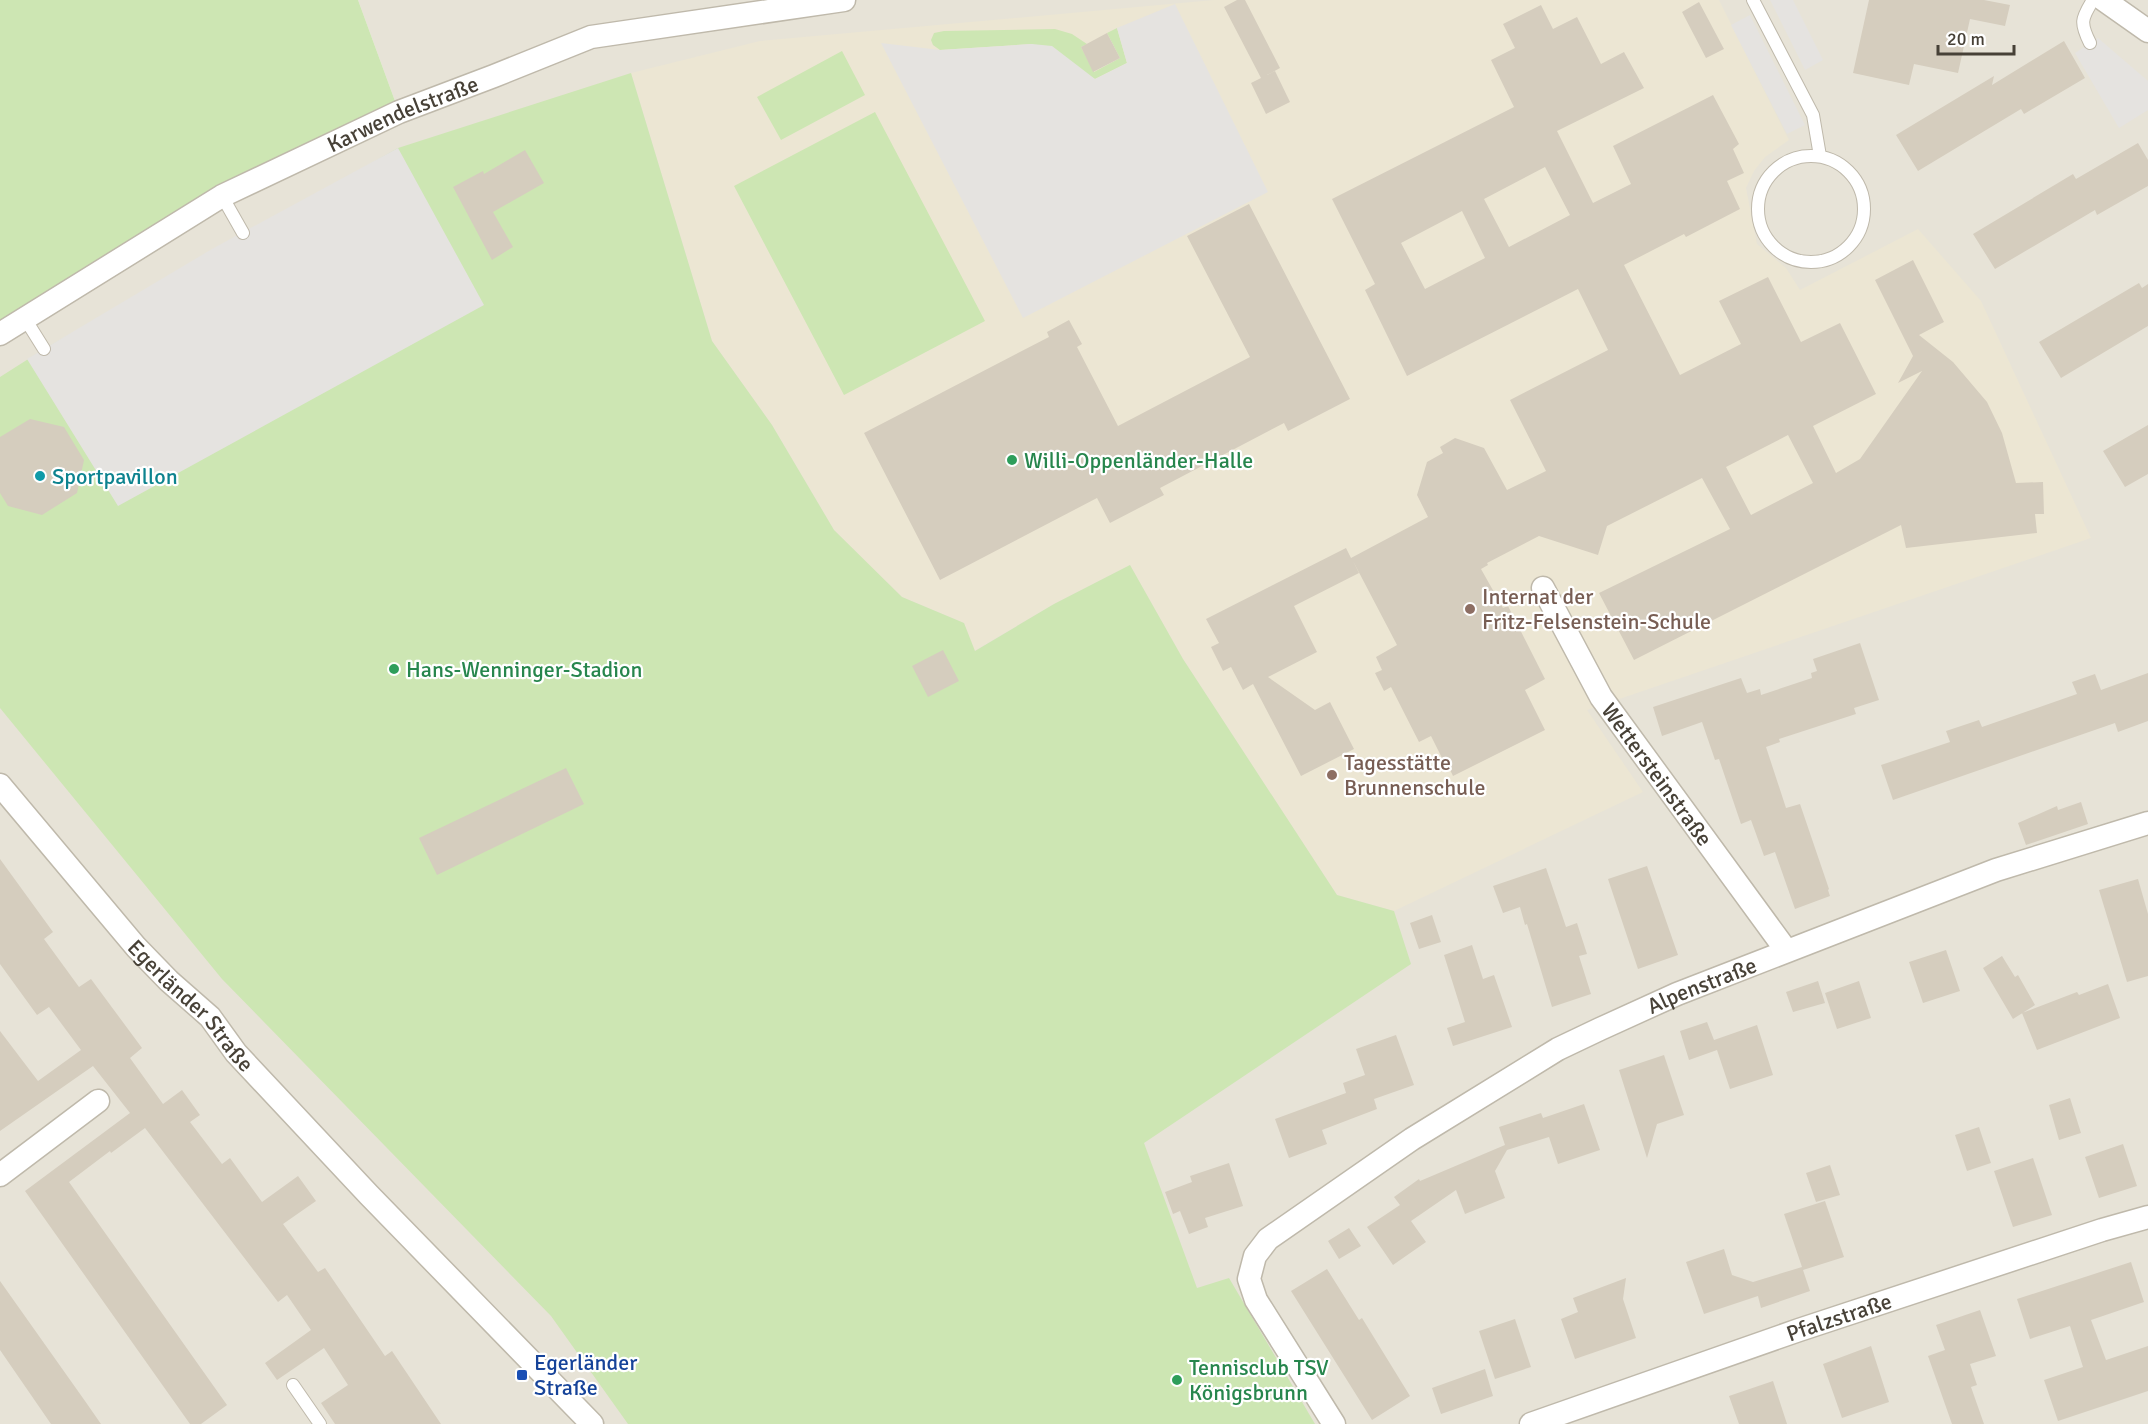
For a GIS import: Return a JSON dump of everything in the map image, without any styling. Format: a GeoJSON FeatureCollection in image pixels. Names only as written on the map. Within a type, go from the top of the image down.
{"type":"FeatureCollection","features":[{"type":"Feature","properties":{"kind":"street","name":"Karwendelstraße"},"geometry":{"type":"LineString","coordinates":[[0,333],[222,196],[399,112],[591,37],[844,0]]}},
{"type":"Feature","properties":{"kind":"street"},"geometry":{"type":"LineString","coordinates":[[2104,0],[2148,31]]}},
{"type":"Feature","properties":{"kind":"street"},"geometry":{"type":"LineString","coordinates":[[2134,0],[2148,21]]}},
{"type":"Feature","properties":{"kind":"street","name":"Wettersteinstraße"},"geometry":{"type":"LineString","coordinates":[[1543,588],[1601,697],[1786,950]]}},
{"type":"Feature","properties":{"kind":"street","name":"Egerländer Straße"},"geometry":{"type":"LineString","coordinates":[[0,785],[7,809],[169,981],[210,1017],[236,1053],[369,1195],[591,1424]]}},
{"type":"Feature","properties":{"kind":"street","name":"Alpenstraße"},"geometry":{"type":"LineString","coordinates":[[1334,1424],[1256,1300],[1249,1279],[1254,1256],[1268,1239],[1412,1139],[1558,1049],[1677,994],[1786,950],[1996,870],[2148,823]]}},
{"type":"Feature","properties":{"kind":"street"},"geometry":{"type":"LineString","coordinates":[[0,1175],[98,1101]]}},
{"type":"Feature","properties":{"kind":"street","name":"Pfalzstraße"},"geometry":{"type":"LineString","coordinates":[[1531,1424],[1821,1323],[2102,1230],[2148,1217]]}},
{"type":"Feature","properties":{"kind":"lane"},"geometry":{"type":"LineString","coordinates":[[1753,0],[1813,115],[1820,156]]}},
{"type":"Feature","properties":{"kind":"lane"},"geometry":{"type":"LineString","coordinates":[[2090,43],[2082,28],[2083,16],[2093,0]]}},
{"type":"Feature","properties":{"kind":"lane"},"geometry":{"type":"LineString","coordinates":[[1803,156],[1820,156],[1837,162],[1851,173],[1861,189],[1865,207],[1863,225],[1854,241],[1842,253],[1825,261],[1811,263],[1797,261],[1784,255],[1764,235],[1758,219],[1758,202],[1763,185],[1773,171],[1787,161],[1803,156]]}},
{"type":"Feature","properties":{"kind":"lane"},"geometry":{"type":"LineString","coordinates":[[222,196],[243,233]]}},
{"type":"Feature","properties":{"kind":"lane"},"geometry":{"type":"LineString","coordinates":[[24,317],[44,350]]}},
{"type":"Feature","properties":{"kind":"lane"},"geometry":{"type":"LineString","coordinates":[[293,1385],[320,1424]]}},
{"type":"Feature","properties":{"kind":"shaded area"},"geometry":{"type":"Polygon","coordinates":[[[358,0],[2148,0],[2148,1424],[0,1424],[0,334],[24,317],[399,112],[358,0]]]}},
{"type":"Feature","properties":{"kind":"shaded area"},"geometry":{"type":"Polygon","coordinates":[[[1214,0],[1719,0],[1789,140],[1765,157],[1754,171],[1746,188],[1757,244],[1786,268],[1800,290],[1918,229],[1981,301],[2091,538],[1587,710],[1643,792],[1394,911],[1337,895],[1183,659],[1130,565],[1054,604],[974,651],[964,623],[902,597],[834,530],[772,425],[712,341],[631,73],[760,41],[1214,0]]]}},
{"type":"Feature","properties":{"kind":"shaded area"},"geometry":{"type":"Polygon","coordinates":[[[1770,0],[1793,0],[1823,60],[1805,70],[1770,0]]]}},
{"type":"Feature","properties":{"kind":"shaded area"},"geometry":{"type":"Polygon","coordinates":[[[1175,4],[1268,192],[1023,318],[881,43],[940,50],[1032,44],[1052,46],[1095,79],[1127,63],[1117,28],[1175,4]]]}},
{"type":"Feature","properties":{"kind":"shaded area"},"geometry":{"type":"Polygon","coordinates":[[[1750,15],[1805,125],[1787,134],[1731,25],[1750,15]]]}},
{"type":"Feature","properties":{"kind":"shaded area"},"geometry":{"type":"Polygon","coordinates":[[[2098,38],[2148,81],[2148,110],[2119,128],[2075,53],[2098,38]]]}},
{"type":"Feature","properties":{"kind":"shaded area"},"geometry":{"type":"Polygon","coordinates":[[[398,148],[484,305],[118,506],[27,359],[212,249],[398,148]]]}},
{"type":"Feature","properties":{"kind":"green space"},"geometry":{"type":"Polygon","coordinates":[[[0,0],[358,0],[399,112],[222,196],[0,334],[0,0]]]}},
{"type":"Feature","properties":{"kind":"green space"},"geometry":{"type":"Polygon","coordinates":[[[1117,28],[1127,63],[1095,79],[1032,44],[940,50],[933,45],[931,40],[934,33],[944,31],[1055,29],[1072,34],[1087,44],[1081,47],[1094,72],[1120,58],[1107,33],[1117,28]]]}},
{"type":"Feature","properties":{"kind":"green space"},"geometry":{"type":"Polygon","coordinates":[[[842,51],[865,95],[781,140],[757,97],[842,51]]]}},
{"type":"Feature","properties":{"kind":"green space"},"geometry":{"type":"Polygon","coordinates":[[[631,73],[712,341],[772,425],[834,530],[902,597],[964,623],[975,651],[1054,604],[1130,565],[1183,659],[1337,895],[1394,911],[1411,964],[1144,1143],[1197,1288],[1229,1278],[1315,1424],[628,1424],[551,1316],[222,979],[0,708],[0,377],[44,349],[398,148],[631,73]]]}},
{"type":"Feature","properties":{"kind":"green space"},"geometry":{"type":"Polygon","coordinates":[[[875,112],[985,321],[844,395],[734,186],[875,112]]]}},
{"type":"Feature","properties":{"kind":"building"},"geometry":{"type":"Polygon","coordinates":[[[1237,0],[1245,0],[1280,68],[1267,75],[1275,71],[1290,102],[1266,114],[1251,83],[1261,78],[1224,7],[1237,0]]]}},
{"type":"Feature","properties":{"kind":"building"},"geometry":{"type":"Polygon","coordinates":[[[1869,0],[1984,0],[2010,5],[2005,26],[1970,19],[1958,73],[1914,64],[1909,85],[1853,73],[1869,0]]]}},
{"type":"Feature","properties":{"kind":"building"},"geometry":{"type":"Polygon","coordinates":[[[1699,2],[1724,49],[1706,58],[1682,12],[1699,2]]]}},
{"type":"Feature","properties":{"kind":"building"},"geometry":{"type":"Polygon","coordinates":[[[1541,5],[1553,29],[1577,17],[1601,64],[1624,52],[1644,88],[1557,131],[1593,203],[1631,184],[1613,146],[1713,95],[1739,144],[1733,149],[1744,173],[1727,181],[1740,209],[1686,237],[1684,234],[1624,265],[1680,375],[1741,344],[1719,301],[1768,277],[1801,342],[1840,323],[1876,394],[1813,426],[1836,473],[1860,459],[1922,371],[1898,383],[1913,356],[1875,280],[1913,260],[1944,322],[1919,335],[1953,362],[1987,402],[2002,433],[2016,483],[2043,482],[2044,514],[2035,514],[2037,533],[1906,548],[1901,525],[1634,660],[1599,593],[1730,529],[1702,478],[1607,526],[1598,555],[1539,536],[1487,563],[1488,565],[1481,569],[1503,608],[1508,606],[1545,679],[1525,690],[1545,730],[1453,776],[1431,736],[1419,742],[1391,687],[1384,691],[1375,673],[1382,670],[1376,657],[1397,645],[1353,561],[1359,573],[1294,606],[1317,652],[1268,677],[1315,710],[1330,702],[1354,749],[1301,776],[1253,684],[1243,690],[1231,667],[1223,671],[1211,647],[1219,643],[1206,619],[1346,548],[1351,558],[1428,517],[1417,495],[1427,462],[1443,453],[1440,447],[1455,438],[1484,448],[1507,490],[1546,471],[1510,400],[1608,350],[1578,289],[1407,376],[1365,290],[1375,284],[1332,199],[1514,107],[1491,60],[1515,48],[1503,24],[1541,5]],[[1545,167],[1484,199],[1509,247],[1570,215],[1545,167]],[[1462,211],[1401,243],[1425,289],[1485,258],[1462,211]],[[1788,435],[1726,467],[1751,515],[1813,483],[1788,435]]]}},
{"type":"Feature","properties":{"kind":"building"},"geometry":{"type":"Polygon","coordinates":[[[1107,33],[1120,58],[1093,72],[1081,47],[1107,33]]]}},
{"type":"Feature","properties":{"kind":"building"},"geometry":{"type":"Polygon","coordinates":[[[2064,41],[2085,78],[2024,114],[2021,109],[1918,171],[1896,135],[1994,76],[1992,85],[2064,41]]]}},
{"type":"Feature","properties":{"kind":"building"},"geometry":{"type":"Polygon","coordinates":[[[2138,143],[2148,160],[2148,186],[2097,215],[2095,210],[1995,269],[1973,234],[2073,174],[2076,179],[2138,143]]]}},
{"type":"Feature","properties":{"kind":"building"},"geometry":{"type":"Polygon","coordinates":[[[525,150],[544,183],[493,212],[513,247],[492,260],[453,187],[483,171],[484,174],[525,150]]]}},
{"type":"Feature","properties":{"kind":"building","name":"Willi-Oppenländer-Halle"},"geometry":{"type":"Polygon","coordinates":[[[1249,204],[1350,399],[1288,431],[1284,423],[1160,488],[1164,495],[1110,523],[1097,498],[940,580],[864,433],[1049,337],[1047,332],[1069,320],[1082,344],[1077,347],[1118,426],[1250,357],[1187,236],[1249,204]]]}},
{"type":"Feature","properties":{"kind":"building"},"geometry":{"type":"Polygon","coordinates":[[[2139,283],[2142,288],[2148,284],[2148,326],[2061,378],[2039,342],[2139,283]]]}},
{"type":"Feature","properties":{"kind":"building","name":"Sportpavillon"},"geometry":{"type":"Polygon","coordinates":[[[30,419],[64,427],[84,460],[77,493],[42,515],[8,506],[0,493],[0,437],[30,419]]]}},
{"type":"Feature","properties":{"kind":"building"},"geometry":{"type":"Polygon","coordinates":[[[2148,425],[2148,474],[2125,487],[2103,451],[2148,425]]]}},
{"type":"Feature","properties":{"kind":"building"},"geometry":{"type":"Polygon","coordinates":[[[1860,643],[1879,700],[1854,708],[1856,714],[1779,739],[1780,742],[1766,747],[1786,808],[1800,804],[1829,889],[1830,896],[1795,909],[1775,852],[1764,856],[1751,820],[1741,824],[1719,759],[1715,760],[1702,722],[1662,736],[1653,707],[1741,678],[1747,693],[1760,689],[1761,695],[1812,678],[1811,673],[1817,671],[1813,659],[1860,643]]]}},
{"type":"Feature","properties":{"kind":"building"},"geometry":{"type":"Polygon","coordinates":[[[943,650],[959,681],[928,697],[912,666],[943,650]]]}},
{"type":"Feature","properties":{"kind":"building"},"geometry":{"type":"Polygon","coordinates":[[[2148,673],[2148,721],[2118,732],[2115,723],[1893,800],[1881,765],[1950,742],[1946,731],[1979,720],[1982,727],[2077,694],[2072,682],[2095,674],[2101,690],[2148,673]]]}},
{"type":"Feature","properties":{"kind":"building"},"geometry":{"type":"Polygon","coordinates":[[[566,768],[584,804],[437,875],[419,838],[566,768]]]}},
{"type":"Feature","properties":{"kind":"building"},"geometry":{"type":"Polygon","coordinates":[[[2081,802],[2088,824],[2026,845],[2018,823],[2057,806],[2058,810],[2081,802]]]}},
{"type":"Feature","properties":{"kind":"building"},"geometry":{"type":"Polygon","coordinates":[[[0,859],[53,932],[44,939],[79,987],[91,979],[142,1048],[130,1058],[163,1104],[182,1090],[200,1115],[190,1122],[222,1164],[230,1158],[262,1202],[298,1176],[316,1201],[283,1224],[318,1272],[325,1268],[385,1356],[392,1351],[441,1424],[335,1424],[321,1403],[348,1385],[324,1348],[277,1380],[265,1363],[311,1330],[287,1295],[278,1302],[145,1128],[69,1182],[227,1405],[201,1424],[190,1424],[25,1191],[130,1113],[93,1066],[0,1131],[0,1031],[38,1081],[81,1050],[49,1007],[37,1015],[0,964],[0,859]]]}},
{"type":"Feature","properties":{"kind":"building"},"geometry":{"type":"Polygon","coordinates":[[[1647,866],[1678,955],[1638,969],[1608,879],[1647,866]]]}},
{"type":"Feature","properties":{"kind":"building"},"geometry":{"type":"Polygon","coordinates":[[[1546,868],[1566,927],[1577,923],[1587,954],[1579,956],[1591,994],[1552,1007],[1520,907],[1503,913],[1493,886],[1546,868]]]}},
{"type":"Feature","properties":{"kind":"building"},"geometry":{"type":"Polygon","coordinates":[[[2138,879],[2148,914],[2148,976],[2127,982],[2099,890],[2138,879]]]}},
{"type":"Feature","properties":{"kind":"building"},"geometry":{"type":"Polygon","coordinates":[[[1432,915],[1441,942],[1419,949],[1410,923],[1432,915]]]}},
{"type":"Feature","properties":{"kind":"building"},"geometry":{"type":"Polygon","coordinates":[[[1472,945],[1483,979],[1494,975],[1512,1027],[1453,1046],[1447,1028],[1465,1022],[1444,955],[1472,945]]]}},
{"type":"Feature","properties":{"kind":"building"},"geometry":{"type":"Polygon","coordinates":[[[1946,950],[1960,991],[1923,1003],[1909,962],[1946,950]]]}},
{"type":"Feature","properties":{"kind":"building"},"geometry":{"type":"Polygon","coordinates":[[[2002,956],[2015,977],[2018,975],[2035,1005],[2013,1019],[1983,968],[2002,956]]]}},
{"type":"Feature","properties":{"kind":"building"},"geometry":{"type":"Polygon","coordinates":[[[1818,981],[1825,1003],[1793,1012],[1786,992],[1818,981]]]}},
{"type":"Feature","properties":{"kind":"building"},"geometry":{"type":"Polygon","coordinates":[[[1859,981],[1871,1018],[1837,1029],[1825,993],[1859,981]]]}},
{"type":"Feature","properties":{"kind":"building"},"geometry":{"type":"Polygon","coordinates":[[[2108,984],[2120,1018],[2037,1050],[2022,1013],[2077,992],[2079,995],[2108,984]]]}},
{"type":"Feature","properties":{"kind":"building"},"geometry":{"type":"Polygon","coordinates":[[[1707,1022],[1714,1040],[1757,1025],[1773,1075],[1730,1089],[1717,1050],[1689,1060],[1680,1031],[1707,1022]]]}},
{"type":"Feature","properties":{"kind":"building"},"geometry":{"type":"Polygon","coordinates":[[[1396,1035],[1414,1085],[1374,1099],[1377,1109],[1322,1130],[1327,1144],[1289,1158],[1275,1119],[1346,1093],[1343,1083],[1365,1075],[1356,1049],[1396,1035]]]}},
{"type":"Feature","properties":{"kind":"building"},"geometry":{"type":"Polygon","coordinates":[[[1664,1055],[1684,1115],[1657,1124],[1647,1158],[1619,1070],[1664,1055]]]}},
{"type":"Feature","properties":{"kind":"building"},"geometry":{"type":"Polygon","coordinates":[[[2070,1098],[2081,1133],[2059,1140],[2049,1105],[2070,1098]]]}},
{"type":"Feature","properties":{"kind":"building"},"geometry":{"type":"Polygon","coordinates":[[[1584,1104],[1600,1150],[1558,1164],[1549,1137],[1507,1150],[1495,1171],[1505,1198],[1465,1214],[1456,1190],[1411,1221],[1426,1242],[1393,1265],[1367,1227],[1400,1205],[1394,1197],[1419,1179],[1420,1181],[1505,1145],[1499,1127],[1541,1113],[1543,1118],[1584,1104]]]}},
{"type":"Feature","properties":{"kind":"building"},"geometry":{"type":"Polygon","coordinates":[[[1979,1127],[1991,1163],[1967,1171],[1955,1135],[1979,1127]]]}},
{"type":"Feature","properties":{"kind":"building"},"geometry":{"type":"Polygon","coordinates":[[[2123,1144],[2137,1186],[2099,1198],[2085,1157],[2123,1144]]]}},
{"type":"Feature","properties":{"kind":"building"},"geometry":{"type":"Polygon","coordinates":[[[2033,1158],[2052,1215],[2013,1227],[1994,1171],[2033,1158]]]}},
{"type":"Feature","properties":{"kind":"building"},"geometry":{"type":"Polygon","coordinates":[[[1229,1163],[1243,1206],[1205,1218],[1208,1227],[1189,1234],[1180,1211],[1173,1214],[1165,1192],[1192,1182],[1190,1176],[1229,1163]]]}},
{"type":"Feature","properties":{"kind":"building"},"geometry":{"type":"Polygon","coordinates":[[[1830,1165],[1840,1195],[1816,1202],[1806,1173],[1830,1165]]]}},
{"type":"Feature","properties":{"kind":"building"},"geometry":{"type":"Polygon","coordinates":[[[1825,1201],[1844,1257],[1803,1270],[1810,1291],[1761,1308],[1758,1296],[1704,1314],[1686,1262],[1724,1249],[1732,1275],[1753,1282],[1802,1267],[1784,1214],[1825,1201]]]}},
{"type":"Feature","properties":{"kind":"building"},"geometry":{"type":"Polygon","coordinates":[[[1349,1228],[1361,1246],[1339,1259],[1328,1241],[1349,1228]]]}},
{"type":"Feature","properties":{"kind":"building"},"geometry":{"type":"Polygon","coordinates":[[[2131,1262],[2144,1302],[2091,1320],[2106,1360],[2148,1346],[2148,1391],[2058,1421],[2044,1380],[2083,1367],[2070,1326],[2030,1339],[2017,1299],[2131,1262]]]}},
{"type":"Feature","properties":{"kind":"building"},"geometry":{"type":"Polygon","coordinates":[[[1327,1269],[1359,1320],[1362,1318],[1410,1396],[1372,1420],[1291,1291],[1327,1269]]]}},
{"type":"Feature","properties":{"kind":"building"},"geometry":{"type":"Polygon","coordinates":[[[1626,1278],[1623,1299],[1636,1338],[1575,1359],[1561,1319],[1578,1312],[1573,1298],[1626,1278]]]}},
{"type":"Feature","properties":{"kind":"building"},"geometry":{"type":"Polygon","coordinates":[[[0,1281],[101,1424],[51,1424],[0,1350],[0,1281]]]}},
{"type":"Feature","properties":{"kind":"building"},"geometry":{"type":"Polygon","coordinates":[[[1980,1310],[1996,1356],[1970,1364],[1977,1385],[1971,1387],[1984,1424],[1952,1424],[1928,1356],[1945,1350],[1936,1325],[1980,1310]]]}},
{"type":"Feature","properties":{"kind":"building"},"geometry":{"type":"Polygon","coordinates":[[[1515,1319],[1531,1367],[1495,1379],[1479,1331],[1515,1319]]]}},
{"type":"Feature","properties":{"kind":"building"},"geometry":{"type":"Polygon","coordinates":[[[1871,1346],[1889,1402],[1842,1418],[1823,1364],[1871,1346]]]}},
{"type":"Feature","properties":{"kind":"building"},"geometry":{"type":"Polygon","coordinates":[[[1485,1369],[1493,1396],[1441,1414],[1432,1388],[1485,1369]]]}},
{"type":"Feature","properties":{"kind":"building"},"geometry":{"type":"Polygon","coordinates":[[[1773,1381],[1787,1424],[1739,1424],[1729,1396],[1773,1381]]]}},
{"type":"Feature","properties":{"kind":"place","name":"Willi-Oppenländer-Halle"},"geometry":{"type":"Point","coordinates":[1012,460]}},
{"type":"Feature","properties":{"kind":"place","name":"Sportpavillon"},"geometry":{"type":"Point","coordinates":[40,476]}},
{"type":"Feature","properties":{"kind":"place","name":"Internat der Fritz-Felsenstein-Schule"},"geometry":{"type":"Point","coordinates":[1470,609]}},
{"type":"Feature","properties":{"kind":"place","name":"Hans-Wenninger-Stadion"},"geometry":{"type":"Point","coordinates":[394,669]}},
{"type":"Feature","properties":{"kind":"place","name":"Tagesstätte Brunnenschule"},"geometry":{"type":"Point","coordinates":[1332,775]}},
{"type":"Feature","properties":{"kind":"place","name":"Egerländer Straße"},"geometry":{"type":"Point","coordinates":[522,1375]}},
{"type":"Feature","properties":{"kind":"place","name":"Tennisclub TSV Königsbrunn"},"geometry":{"type":"Point","coordinates":[1177,1380]}}]}
